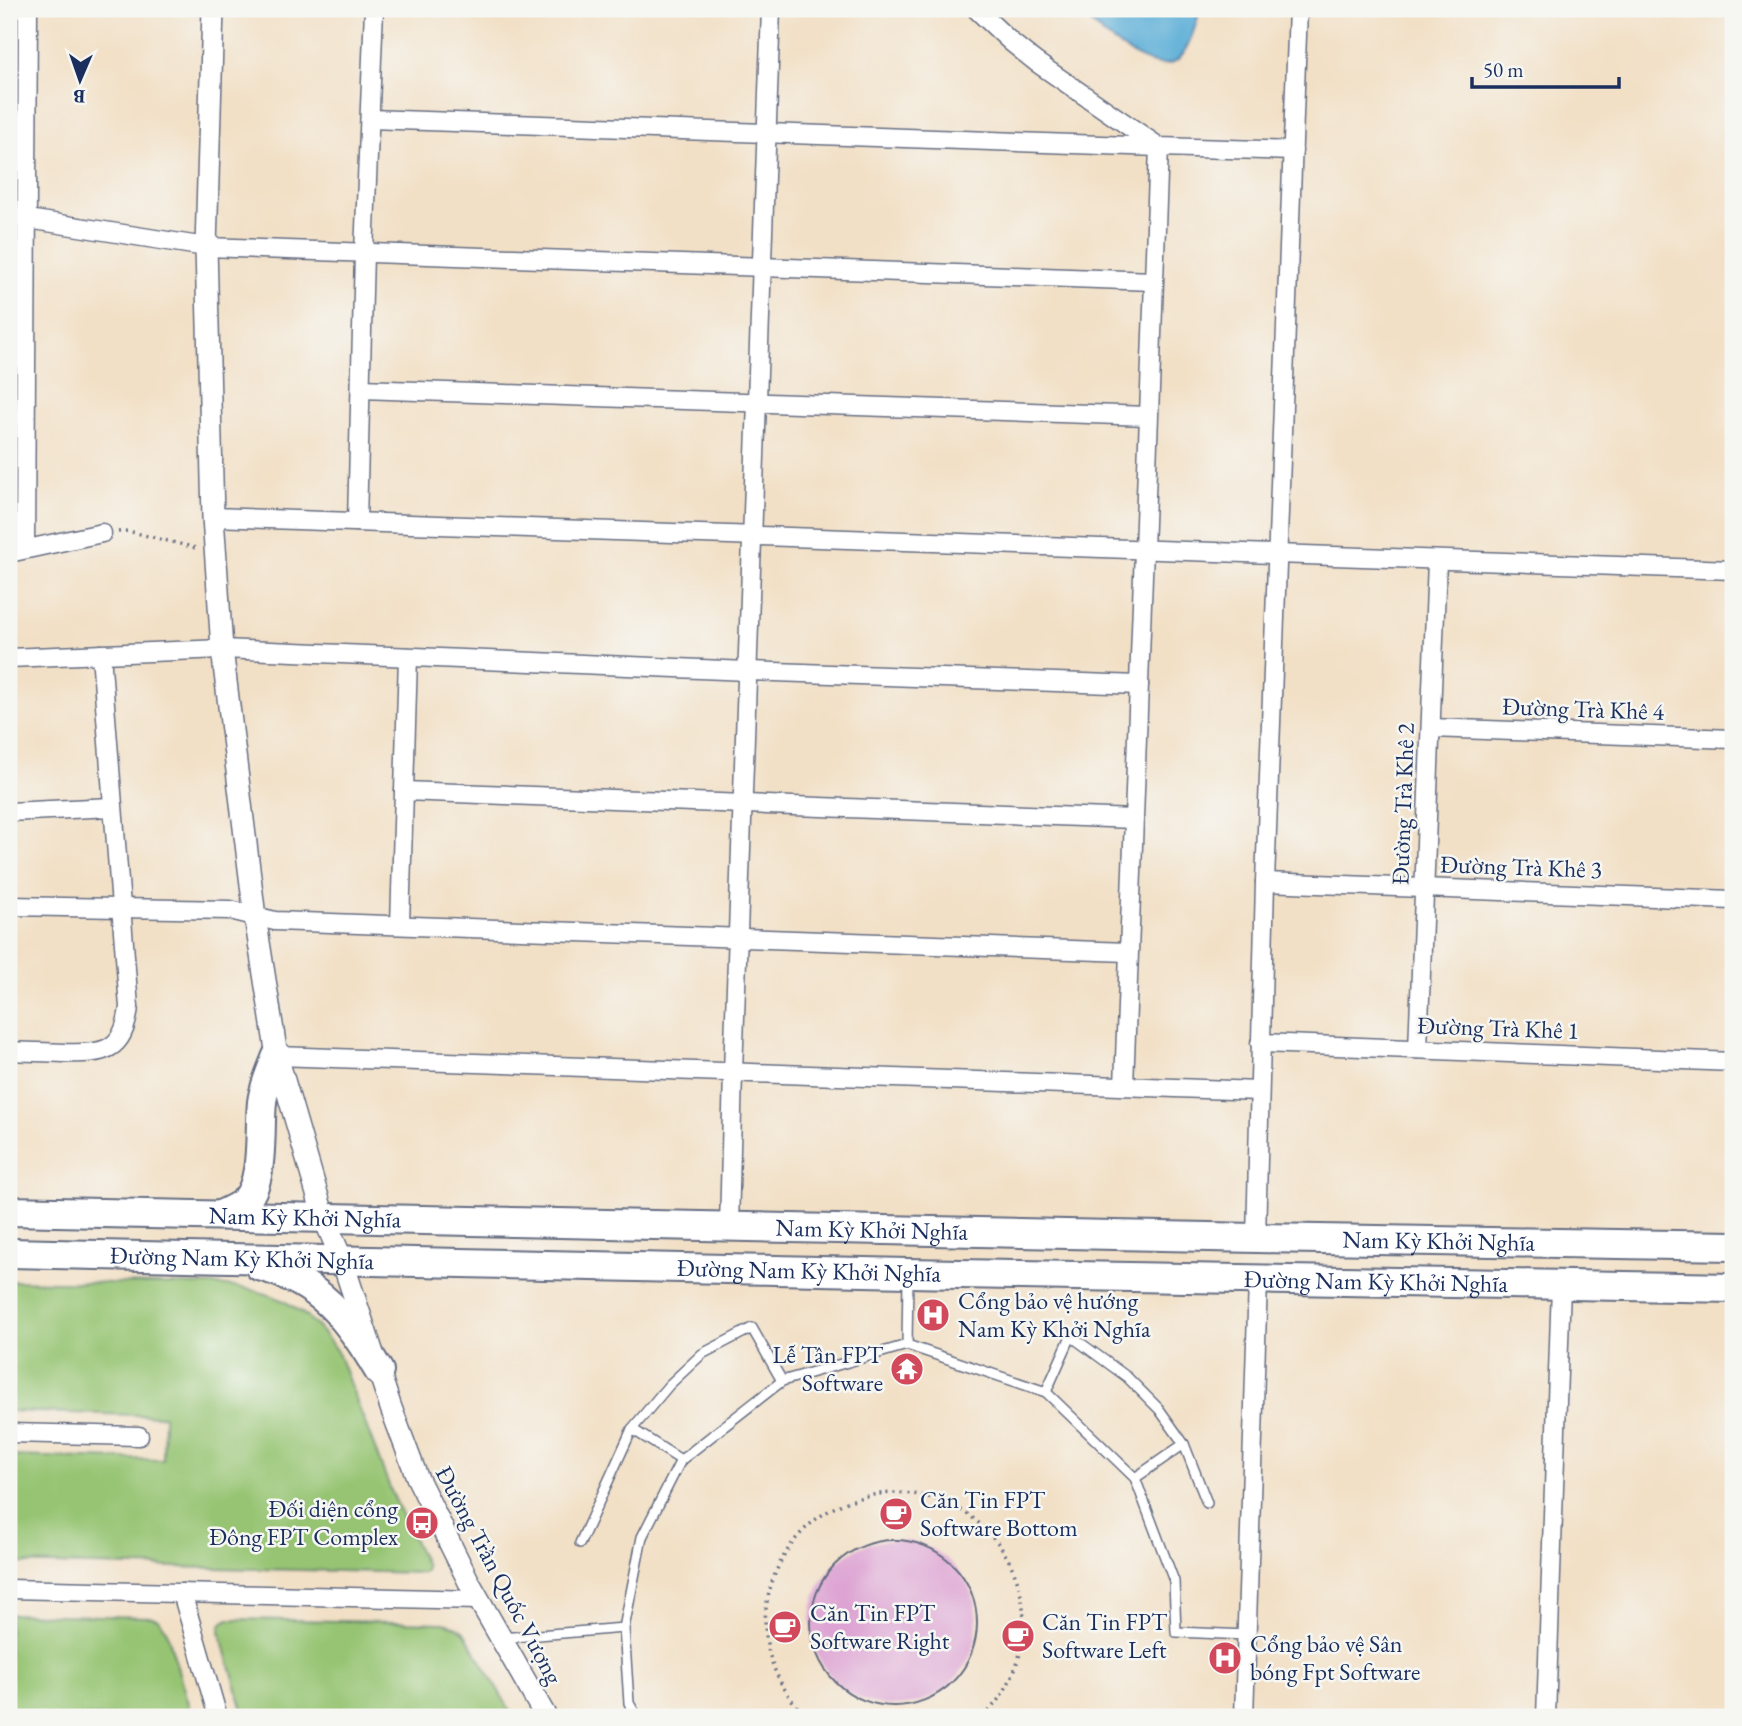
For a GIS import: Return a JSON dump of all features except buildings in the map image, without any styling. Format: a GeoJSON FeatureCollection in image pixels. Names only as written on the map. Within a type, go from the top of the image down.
{"type":"FeatureCollection","features":[{"type":"Feature","properties":{"kind":"main road"},"geometry":{"type":"LineString","coordinates":[[220,1215],[246,1201],[253,1190],[258,1176],[263,1094],[277,1056]]}},
{"type":"Feature","properties":{"kind":"main road","name":"Nam Kỳ Khởi Nghĩa"},"geometry":{"type":"LineString","coordinates":[[9,1210],[1733,1246]]}},
{"type":"Feature","properties":{"kind":"main road","name":"Đường Nam Kỳ Khởi Nghĩa"},"geometry":{"type":"LineString","coordinates":[[9,1253],[1733,1288]]}},
{"type":"Feature","properties":{"kind":"main road"},"geometry":{"type":"LineString","coordinates":[[226,1258],[285,1275],[320,1296],[359,1337],[379,1371]]}},
{"type":"Feature","properties":{"kind":"street"},"geometry":{"type":"LineString","coordinates":[[29,9],[27,219],[17,551],[102,533]]}},
{"type":"Feature","properties":{"kind":"street","name":"Đường Trần Quốc Vượng"},"geometry":{"type":"LineString","coordinates":[[213,9],[206,247],[213,517],[222,649],[254,917],[277,1056],[324,1218],[342,1260],[417,1476],[478,1600],[546,1717]]}},
{"type":"Feature","properties":{"kind":"street"},"geometry":{"type":"LineString","coordinates":[[357,522],[374,9]]}},
{"type":"Feature","properties":{"kind":"street"},"geometry":{"type":"LineString","coordinates":[[729,1227],[771,9]]}},
{"type":"Feature","properties":{"kind":"street"},"geometry":{"type":"LineString","coordinates":[[976,9],[1036,62],[1158,147]]}},
{"type":"Feature","properties":{"kind":"street"},"geometry":{"type":"LineString","coordinates":[[1256,1238],[1265,882],[1298,9]]}},
{"type":"Feature","properties":{"kind":"street"},"geometry":{"type":"LineString","coordinates":[[370,119],[1293,152]]}},
{"type":"Feature","properties":{"kind":"street"},"geometry":{"type":"LineString","coordinates":[[1124,1086],[1158,147]]}},
{"type":"Feature","properties":{"kind":"street"},"geometry":{"type":"LineString","coordinates":[[9,216],[206,247],[1153,281]]}},
{"type":"Feature","properties":{"kind":"street"},"geometry":{"type":"LineString","coordinates":[[361,389],[1148,416]]}},
{"type":"Feature","properties":{"kind":"street"},"geometry":{"type":"LineString","coordinates":[[213,517],[1733,570]]}},
{"type":"Feature","properties":{"kind":"street","name":"Đường Trà Khê 2"},"geometry":{"type":"LineString","coordinates":[[1418,1049],[1437,561]]}},
{"type":"Feature","properties":{"kind":"street"},"geometry":{"type":"LineString","coordinates":[[9,658],[222,649],[1139,685]]}},
{"type":"Feature","properties":{"kind":"street"},"geometry":{"type":"LineString","coordinates":[[9,1051],[97,1053],[112,1046],[122,1035],[127,1023],[129,1007],[101,654]]}},
{"type":"Feature","properties":{"kind":"street"},"geometry":{"type":"LineString","coordinates":[[400,925],[408,657]]}},
{"type":"Feature","properties":{"kind":"street","name":"Đường Trà Khê 4"},"geometry":{"type":"LineString","coordinates":[[1431,728],[1733,739]]}},
{"type":"Feature","properties":{"kind":"street"},"geometry":{"type":"LineString","coordinates":[[404,791],[1134,819]]}},
{"type":"Feature","properties":{"kind":"street"},"geometry":{"type":"LineString","coordinates":[[9,812],[112,807]]}},
{"type":"Feature","properties":{"kind":"street","name":"Đường Trà Khê 3"},"geometry":{"type":"LineString","coordinates":[[1265,882],[1733,900]]}},
{"type":"Feature","properties":{"kind":"street"},"geometry":{"type":"LineString","coordinates":[[9,906],[230,910],[275,921],[1128,952]]}},
{"type":"Feature","properties":{"kind":"street","name":"Đường Trà Khê 1"},"geometry":{"type":"LineString","coordinates":[[1260,1043],[1733,1062]]}},
{"type":"Feature","properties":{"kind":"street"},"geometry":{"type":"LineString","coordinates":[[277,1056],[1259,1091]]}},
{"type":"Feature","properties":{"kind":"street"},"geometry":{"type":"LineString","coordinates":[[1244,1717],[1258,1280]]}},
{"type":"Feature","properties":{"kind":"street"},"geometry":{"type":"LineString","coordinates":[[1545,1717],[1561,1286]]}},
{"type":"Feature","properties":{"kind":"street"},"geometry":{"type":"LineString","coordinates":[[9,1433],[139,1436]]}},
{"type":"Feature","properties":{"kind":"street"},"geometry":{"type":"LineString","coordinates":[[9,1588],[478,1600]]}},
{"type":"Feature","properties":{"kind":"street"},"geometry":{"type":"LineString","coordinates":[[182,1593],[218,1717]]}},
{"type":"Feature","properties":{"kind":"lane"},"geometry":{"type":"LineString","coordinates":[[906,1345],[908,1273]]}},
{"type":"Feature","properties":{"kind":"lane"},"geometry":{"type":"LineString","coordinates":[[580,1543],[632,1429],[669,1385],[702,1354],[752,1328],[782,1381]]}},
{"type":"Feature","properties":{"kind":"lane"},"geometry":{"type":"LineString","coordinates":[[1046,1392],[1071,1336],[1127,1377],[1159,1409],[1184,1444],[1207,1503]]}},
{"type":"Feature","properties":{"kind":"lane"},"geometry":{"type":"LineString","coordinates":[[637,1717],[629,1703],[624,1628],[642,1538],[681,1460],[782,1381],[906,1345],[1046,1392],[1135,1478],[1174,1581],[1176,1632],[1247,1635]]}},
{"type":"Feature","properties":{"kind":"lane"},"geometry":{"type":"LineString","coordinates":[[632,1429],[681,1460]]}},
{"type":"Feature","properties":{"kind":"lane"},"geometry":{"type":"LineString","coordinates":[[1135,1478],[1184,1444]]}},
{"type":"Feature","properties":{"kind":"lane"},"geometry":{"type":"LineString","coordinates":[[500,1638],[624,1628]]}},
{"type":"Feature","properties":{"kind":"path"},"geometry":{"type":"LineString","coordinates":[[102,533],[128,531],[216,553]]}},
{"type":"Feature","properties":{"kind":"path"},"geometry":{"type":"LineString","coordinates":[[807,1717],[784,1689],[775,1673],[767,1646],[765,1610],[774,1575],[798,1536],[826,1513],[860,1498],[897,1493],[935,1500],[970,1517],[997,1543],[1016,1576],[1024,1613],[1021,1651],[1008,1686],[982,1717]]}},
{"type":"Feature","properties":{"kind":"green space"},"geometry":{"type":"Polygon","coordinates":[[[9,1281],[232,1287],[275,1297],[303,1313],[338,1353],[392,1493],[426,1566],[425,1571],[9,1563],[9,1456],[163,1460],[164,1416],[9,1411],[9,1281]]]}},
{"type":"Feature","properties":{"kind":"green space"},"geometry":{"type":"Polygon","coordinates":[[[9,1614],[158,1619],[166,1629],[192,1717],[9,1717],[9,1614]]]}},
{"type":"Feature","properties":{"kind":"green space"},"geometry":{"type":"Polygon","coordinates":[[[229,1619],[444,1623],[457,1627],[464,1632],[514,1717],[245,1717],[220,1631],[222,1623],[229,1619]]]}},
{"type":"Feature","properties":{"kind":"water"},"geometry":{"type":"Polygon","coordinates":[[[1083,9],[1200,9],[1192,36],[1182,55],[1169,64],[1158,64],[1132,54],[1108,38],[1092,23],[1083,9]]]}},
{"type":"Feature","properties":{"kind":"place","name":"Cổng bảo vệ hướng Nam Kỳ Khởi Nghĩa"},"geometry":{"type":"Point","coordinates":[933,1315]}},
{"type":"Feature","properties":{"kind":"place","name":"Lễ Tân FPT Software"},"geometry":{"type":"Point","coordinates":[907,1369]}},
{"type":"Feature","properties":{"kind":"place","name":"Căn Tin FPT Software Bottom"},"geometry":{"type":"Point","coordinates":[896,1514]}},
{"type":"Feature","properties":{"kind":"place","name":"Đối diện cổng Đông FPT Complex"},"geometry":{"type":"Point","coordinates":[422,1523]}},
{"type":"Feature","properties":{"kind":"place","name":"Căn Tin FPT Software Right"},"geometry":{"type":"Point","coordinates":[785,1627]}},
{"type":"Feature","properties":{"kind":"place","name":"Căn Tin FPT Software Left"},"geometry":{"type":"Point","coordinates":[1018,1636]}},
{"type":"Feature","properties":{"kind":"place","name":"Cổng bảo vệ Sân bóng Fpt Software"},"geometry":{"type":"Point","coordinates":[1225,1658]}}]}
